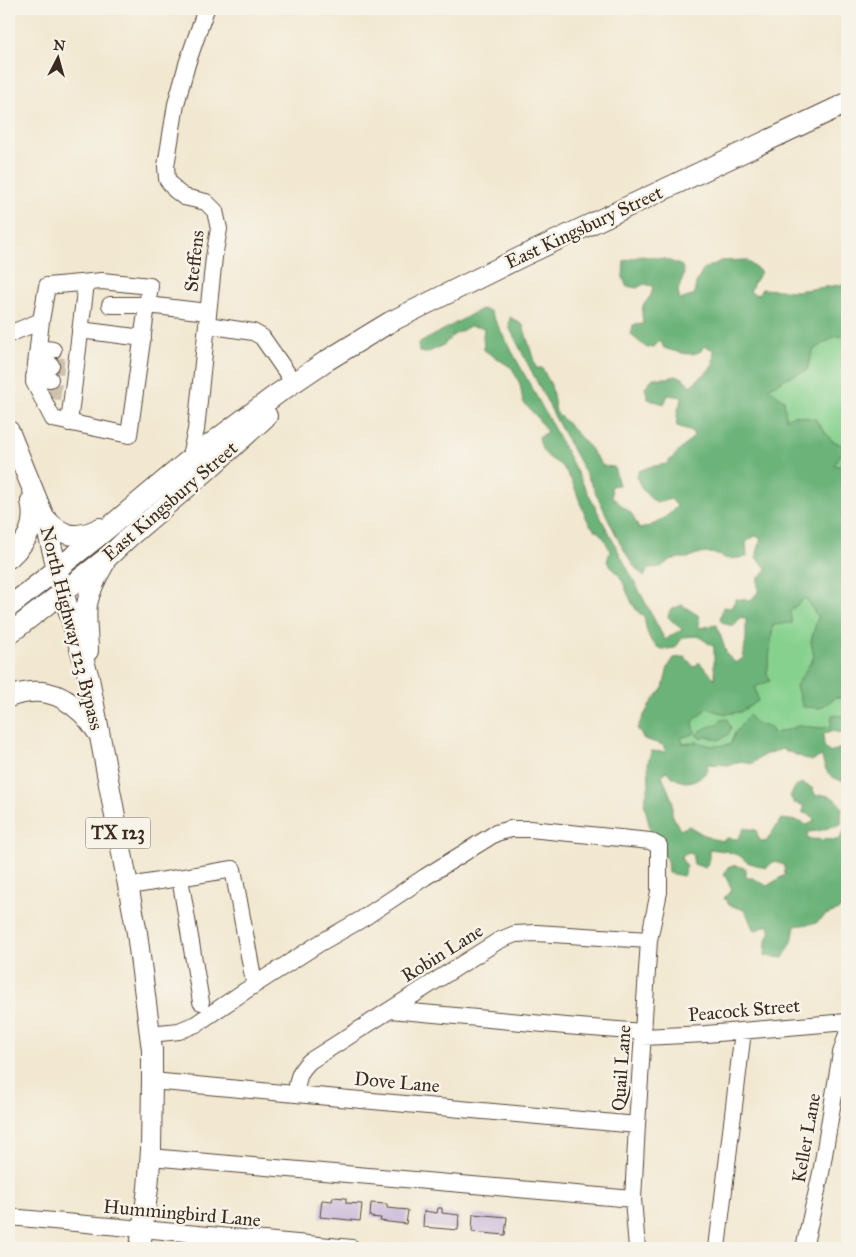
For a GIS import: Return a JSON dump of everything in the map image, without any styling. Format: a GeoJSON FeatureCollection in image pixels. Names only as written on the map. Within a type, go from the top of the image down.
{"type":"FeatureCollection","features":[{"type":"Feature","properties":{"kind":"main road","name":"East Kingsbury Street"},"geometry":{"type":"LineString","coordinates":[[9,607],[95,539],[189,460],[277,394],[326,361],[398,318],[519,258],[847,103]]}},
{"type":"Feature","properties":{"kind":"main road","name":"East Kingsbury Street"},"geometry":{"type":"LineString","coordinates":[[9,634],[108,557],[203,474],[326,361]]}},
{"type":"Feature","properties":{"kind":"main road"},"geometry":{"type":"LineString","coordinates":[[9,558],[25,541],[31,529],[33,511],[11,436]]}},
{"type":"Feature","properties":{"kind":"main road","name":"North Highway 123 Bypass"},"geometry":{"type":"LineString","coordinates":[[11,436],[44,517],[56,568],[89,678],[137,934],[152,1050],[150,1157],[142,1239]]}},
{"type":"Feature","properties":{"kind":"main road"},"geometry":{"type":"LineString","coordinates":[[44,517],[53,527],[64,534],[75,536],[89,534],[113,522]]}},
{"type":"Feature","properties":{"kind":"main road"},"geometry":{"type":"LineString","coordinates":[[89,678],[86,606],[95,580],[108,557]]}},
{"type":"Feature","properties":{"kind":"main road"},"geometry":{"type":"LineString","coordinates":[[9,697],[30,692],[48,692],[65,699],[82,712],[100,735]]}},
{"type":"Feature","properties":{"kind":"street","name":"Steffens"},"geometry":{"type":"LineString","coordinates":[[189,460],[196,430],[214,258],[219,229],[215,211],[206,202],[184,197],[175,190],[167,179],[166,166],[176,104],[187,64],[206,9]]}},
{"type":"Feature","properties":{"kind":"street"},"geometry":{"type":"LineString","coordinates":[[69,422],[56,372],[41,321],[47,286],[102,281],[150,286],[129,435],[53,419],[56,372],[97,303]]}},
{"type":"Feature","properties":{"kind":"street"},"geometry":{"type":"LineString","coordinates":[[86,283],[97,303]]}},
{"type":"Feature","properties":{"kind":"street"},"geometry":{"type":"LineString","coordinates":[[97,303],[147,305],[208,318],[253,332],[262,337],[294,383]]}},
{"type":"Feature","properties":{"kind":"street"},"geometry":{"type":"LineString","coordinates":[[9,334],[41,321]]}},
{"type":"Feature","properties":{"kind":"street"},"geometry":{"type":"LineString","coordinates":[[80,330],[143,338]]}},
{"type":"Feature","properties":{"kind":"street","name":"Quail Lane"},"geometry":{"type":"LineString","coordinates":[[150,1034],[179,1031],[196,1024],[320,943],[362,919],[496,833],[510,829],[530,829],[650,841],[659,846],[660,892],[649,940],[637,1125],[633,1198],[637,1248]]}},
{"type":"Feature","properties":{"kind":"street"},"geometry":{"type":"LineString","coordinates":[[129,886],[233,869],[253,977]]}},
{"type":"Feature","properties":{"kind":"street"},"geometry":{"type":"LineString","coordinates":[[180,878],[201,1002]]}},
{"type":"Feature","properties":{"kind":"street","name":"Robin Lane"},"geometry":{"type":"LineString","coordinates":[[296,1093],[298,1077],[302,1068],[310,1061],[498,941],[515,934],[536,933],[649,940]]}},
{"type":"Feature","properties":{"kind":"street","name":"Peacock Street"},"geometry":{"type":"LineString","coordinates":[[390,1010],[643,1034],[706,1034],[847,1022]]}},
{"type":"Feature","properties":{"kind":"street"},"geometry":{"type":"LineString","coordinates":[[717,1248],[743,1031]]}},
{"type":"Feature","properties":{"kind":"street","name":"Keller Lane"},"geometry":{"type":"LineString","coordinates":[[804,1248],[821,1173],[841,1053],[847,1034]]}},
{"type":"Feature","properties":{"kind":"street","name":"Dove Lane"},"geometry":{"type":"LineString","coordinates":[[152,1081],[637,1125]]}},
{"type":"Feature","properties":{"kind":"street"},"geometry":{"type":"LineString","coordinates":[[150,1157],[633,1198]]}},
{"type":"Feature","properties":{"kind":"street","name":"Hummingbird Lane"},"geometry":{"type":"LineString","coordinates":[[9,1217],[142,1239],[352,1248]]}},
{"type":"Feature","properties":{"kind":"green space"},"geometry":{"type":"Polygon","coordinates":[[[641,256],[665,259],[682,266],[684,274],[678,291],[680,300],[694,295],[696,283],[704,269],[721,261],[746,260],[761,272],[750,292],[758,295],[762,289],[796,291],[847,284],[847,337],[836,336],[813,350],[807,370],[786,378],[768,388],[784,400],[786,419],[794,415],[815,419],[831,440],[846,447],[834,465],[845,467],[846,492],[842,517],[847,519],[847,701],[846,698],[836,697],[820,708],[803,707],[796,686],[814,657],[811,641],[818,617],[805,598],[790,611],[792,623],[773,625],[767,674],[770,681],[755,687],[758,701],[740,712],[724,714],[707,708],[693,722],[695,733],[681,738],[683,744],[697,742],[711,746],[730,745],[735,733],[749,715],[755,723],[771,728],[773,734],[799,726],[831,727],[832,715],[847,716],[847,734],[831,731],[823,735],[824,746],[830,753],[847,745],[847,782],[836,779],[829,774],[822,756],[811,761],[782,749],[764,755],[751,764],[741,761],[730,765],[707,764],[708,771],[692,781],[677,780],[666,771],[662,775],[672,800],[672,814],[680,830],[689,826],[709,838],[723,841],[727,838],[738,839],[744,828],[756,830],[759,840],[766,842],[781,819],[798,821],[807,825],[815,821],[810,814],[803,813],[803,805],[794,803],[790,796],[796,786],[802,783],[812,788],[816,796],[825,795],[831,797],[842,807],[841,824],[808,832],[807,839],[839,840],[844,831],[847,831],[847,900],[839,910],[826,915],[816,923],[795,926],[792,942],[783,958],[765,956],[766,942],[771,931],[768,925],[754,931],[745,910],[729,905],[724,898],[732,889],[724,874],[727,868],[736,865],[746,869],[746,878],[753,878],[767,886],[785,875],[784,865],[774,861],[766,868],[747,862],[740,856],[726,851],[709,849],[709,862],[705,868],[694,864],[692,853],[688,852],[680,857],[687,866],[683,876],[668,873],[667,861],[658,838],[650,828],[644,803],[649,785],[648,763],[651,751],[666,752],[663,745],[644,739],[637,728],[651,703],[663,688],[668,667],[674,658],[685,657],[694,667],[699,662],[715,679],[714,647],[698,636],[683,637],[675,648],[665,649],[657,647],[651,640],[644,616],[637,610],[620,577],[607,562],[610,551],[606,542],[589,523],[567,473],[544,451],[539,437],[547,432],[537,417],[523,402],[520,384],[512,368],[484,350],[484,328],[470,326],[452,336],[445,344],[427,353],[419,352],[418,344],[481,309],[490,311],[665,640],[683,630],[668,617],[670,610],[682,605],[699,616],[699,628],[717,625],[727,655],[736,663],[743,658],[746,639],[746,619],[740,617],[734,626],[725,624],[720,620],[723,607],[731,608],[736,599],[751,600],[758,592],[758,578],[767,569],[756,558],[761,538],[755,536],[746,542],[747,557],[728,559],[712,553],[696,554],[688,558],[670,560],[661,567],[649,568],[644,577],[633,565],[619,541],[593,487],[509,327],[510,317],[523,325],[536,368],[542,368],[551,385],[556,412],[585,442],[603,466],[614,467],[619,485],[611,486],[612,497],[632,514],[639,529],[655,524],[665,518],[677,506],[671,499],[656,503],[643,491],[636,476],[639,471],[649,467],[666,464],[694,436],[692,431],[677,426],[678,411],[683,397],[668,395],[664,404],[648,399],[645,387],[653,378],[676,376],[683,378],[690,386],[713,365],[714,350],[705,346],[696,353],[682,353],[664,348],[660,340],[654,347],[647,348],[631,335],[633,325],[643,324],[643,306],[651,295],[653,286],[644,284],[637,288],[626,286],[623,277],[624,261],[641,256]]]}},
{"type":"Feature","properties":{"kind":"green space"},"geometry":{"type":"Polygon","coordinates":[[[836,336],[847,337],[847,519],[842,517],[846,492],[834,465],[845,447],[831,440],[815,419],[786,419],[767,388],[807,370],[813,350],[836,336]]]}},
{"type":"Feature","properties":{"kind":"green space"},"geometry":{"type":"Polygon","coordinates":[[[805,598],[818,617],[811,641],[814,657],[796,686],[803,706],[820,708],[836,697],[846,698],[847,716],[833,716],[831,727],[799,726],[773,734],[771,728],[755,723],[735,733],[730,745],[711,746],[697,742],[683,744],[681,738],[695,733],[693,722],[707,708],[724,714],[740,712],[758,701],[754,687],[767,674],[773,625],[805,598]],[[721,720],[708,736],[718,740],[721,720]]]}},
{"type":"Feature","properties":{"kind":"green space"},"geometry":{"type":"Polygon","coordinates":[[[727,719],[731,728],[728,735],[718,740],[708,736],[701,739],[696,735],[705,728],[717,725],[721,720],[727,719]]]}},
{"type":"Feature","properties":{"kind":"building"},"geometry":{"type":"Polygon","coordinates":[[[333,1197],[346,1198],[346,1203],[362,1204],[360,1221],[320,1217],[322,1200],[332,1201],[333,1197]]]}},
{"type":"Feature","properties":{"kind":"building"},"geometry":{"type":"Polygon","coordinates":[[[371,1203],[387,1204],[387,1208],[408,1210],[406,1224],[380,1221],[381,1218],[370,1217],[371,1203]]]}},
{"type":"Feature","properties":{"kind":"building"},"geometry":{"type":"Polygon","coordinates":[[[438,1208],[442,1208],[442,1213],[459,1215],[458,1230],[423,1227],[424,1211],[437,1213],[438,1208]]]}},
{"type":"Feature","properties":{"kind":"building"},"geometry":{"type":"Polygon","coordinates":[[[473,1214],[507,1217],[505,1235],[472,1232],[473,1214]]]}},
{"type":"Feature","properties":{"kind":"tunnel"},"geometry":{"type":"LineString","coordinates":[[51,365],[64,366]]}},
{"type":"Feature","properties":{"kind":"tunnel"},"geometry":{"type":"LineString","coordinates":[[49,391],[61,392]]}}]}
